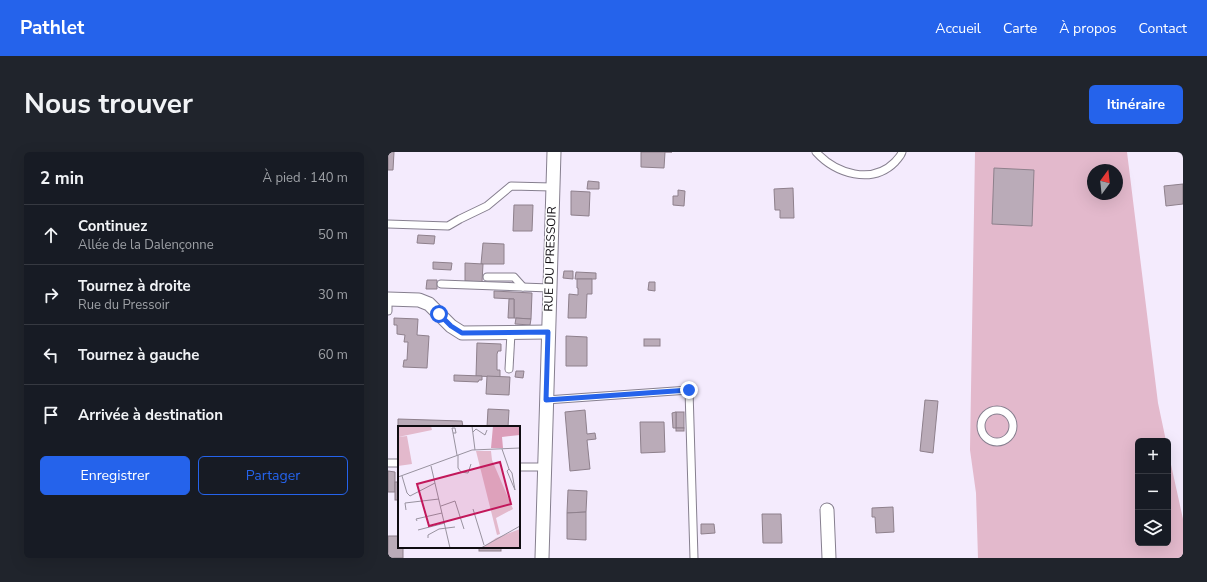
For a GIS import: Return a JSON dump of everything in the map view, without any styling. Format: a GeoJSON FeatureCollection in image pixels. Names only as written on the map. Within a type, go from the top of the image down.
{"type":"FeatureCollection","features":[{"type":"Feature","properties":{"kind":"street","name":"RUE DU PRESSOIR"},"geometry":{"type":"LineString","coordinates":[[542,558],[554,152]]}},
{"type":"Feature","properties":{"kind":"street"},"geometry":{"type":"LineString","coordinates":[[388,299],[419,300],[429,304],[451,326],[462,333],[548,332]]}},
{"type":"Feature","properties":{"kind":"street"},"geometry":{"type":"LineString","coordinates":[[827,510],[829,558]]}},
{"type":"Feature","properties":{"kind":"lane"},"geometry":{"type":"LineString","coordinates":[[816,152],[824,161],[838,169],[854,174],[873,174],[888,169],[902,152]]}},
{"type":"Feature","properties":{"kind":"lane"},"geometry":{"type":"LineString","coordinates":[[388,224],[448,226],[487,206],[511,186],[552,187]]}},
{"type":"Feature","properties":{"kind":"lane"},"geometry":{"type":"LineString","coordinates":[[487,277],[514,277],[523,287]]}},
{"type":"Feature","properties":{"kind":"lane"},"geometry":{"type":"LineString","coordinates":[[441,284],[550,288]]}},
{"type":"Feature","properties":{"kind":"lane"},"geometry":{"type":"LineString","coordinates":[[388,299],[388,311]]}},
{"type":"Feature","properties":{"kind":"lane"},"geometry":{"type":"LineString","coordinates":[[509,369],[511,332]]}},
{"type":"Feature","properties":{"kind":"lane"},"geometry":{"type":"LineString","coordinates":[[546,400],[689,390],[694,558]]}},
{"type":"Feature","properties":{"kind":"lane"},"geometry":{"type":"LineString","coordinates":[[994,411],[1004,412],[1011,420],[1012,431],[1006,439],[1001,442],[991,441],[984,434],[981,426],[982,421],[988,413],[994,411]]}},
{"type":"Feature","properties":{"kind":"lane"},"geometry":{"type":"LineString","coordinates":[[520,467],[545,467]]}},
{"type":"Feature","properties":{"kind":"shaded area"},"geometry":{"type":"Polygon","coordinates":[[[975,152],[1127,152],[1158,403],[1165,438],[1135,438],[1135,546],[1171,546],[1171,465],[1183,519],[1183,558],[978,558],[976,493],[970,450],[975,152]]]}},
{"type":"Feature","properties":{"kind":"building"},"geometry":{"type":"Polygon","coordinates":[[[388,152],[394,152],[393,170],[388,170],[388,152]]]}},
{"type":"Feature","properties":{"kind":"building"},"geometry":{"type":"Polygon","coordinates":[[[641,152],[665,152],[664,168],[641,167],[641,152]]]}},
{"type":"Feature","properties":{"kind":"building"},"geometry":{"type":"Polygon","coordinates":[[[994,168],[1034,170],[1032,226],[992,224],[994,168]]]}},
{"type":"Feature","properties":{"kind":"building"},"geometry":{"type":"Polygon","coordinates":[[[588,181],[599,182],[599,189],[587,189],[588,181]]]}},
{"type":"Feature","properties":{"kind":"building"},"geometry":{"type":"Polygon","coordinates":[[[1183,184],[1183,204],[1166,206],[1164,186],[1183,184]]]}},
{"type":"Feature","properties":{"kind":"building"},"geometry":{"type":"Polygon","coordinates":[[[793,188],[794,218],[780,218],[780,210],[775,210],[774,189],[793,188]]]}},
{"type":"Feature","properties":{"kind":"building"},"geometry":{"type":"Polygon","coordinates":[[[678,190],[685,191],[684,206],[673,205],[673,196],[678,196],[678,190]]]}},
{"type":"Feature","properties":{"kind":"building"},"geometry":{"type":"Polygon","coordinates":[[[571,191],[590,192],[589,216],[571,215],[571,191]]]}},
{"type":"Feature","properties":{"kind":"building"},"geometry":{"type":"Polygon","coordinates":[[[514,205],[533,205],[532,231],[513,231],[514,205]]]}},
{"type":"Feature","properties":{"kind":"building"},"geometry":{"type":"Polygon","coordinates":[[[418,235],[435,236],[434,244],[417,243],[418,235]]]}},
{"type":"Feature","properties":{"kind":"building"},"geometry":{"type":"Polygon","coordinates":[[[483,243],[504,244],[504,264],[481,264],[483,243]]]}},
{"type":"Feature","properties":{"kind":"building"},"geometry":{"type":"Polygon","coordinates":[[[433,262],[452,263],[451,270],[433,269],[433,262]]]}},
{"type":"Feature","properties":{"kind":"building"},"geometry":{"type":"Polygon","coordinates":[[[465,263],[483,264],[482,282],[465,281],[465,263]]]}},
{"type":"Feature","properties":{"kind":"building"},"geometry":{"type":"Polygon","coordinates":[[[564,271],[573,271],[573,279],[563,278],[564,271]]]}},
{"type":"Feature","properties":{"kind":"building"},"geometry":{"type":"Polygon","coordinates":[[[576,272],[596,273],[596,279],[575,279],[576,272]]]}},
{"type":"Feature","properties":{"kind":"building"},"geometry":{"type":"Polygon","coordinates":[[[577,279],[592,279],[592,294],[587,294],[586,318],[568,318],[569,294],[578,295],[577,279]]]}},
{"type":"Feature","properties":{"kind":"building"},"geometry":{"type":"Polygon","coordinates":[[[427,280],[437,280],[437,289],[426,289],[427,280]]]}},
{"type":"Feature","properties":{"kind":"building"},"geometry":{"type":"Polygon","coordinates":[[[649,282],[655,282],[655,291],[648,290],[649,282]]]}},
{"type":"Feature","properties":{"kind":"building"},"geometry":{"type":"Polygon","coordinates":[[[494,291],[532,293],[531,319],[514,318],[514,299],[494,298],[494,291]]]}},
{"type":"Feature","properties":{"kind":"building"},"geometry":{"type":"Polygon","coordinates":[[[509,299],[514,299],[514,318],[508,318],[509,299]]]}},
{"type":"Feature","properties":{"kind":"building"},"geometry":{"type":"Polygon","coordinates":[[[394,318],[418,319],[417,335],[429,336],[427,368],[403,367],[404,360],[407,360],[408,342],[404,342],[405,335],[397,334],[397,325],[394,325],[394,318]]]}},
{"type":"Feature","properties":{"kind":"building"},"geometry":{"type":"Polygon","coordinates":[[[516,318],[531,319],[530,325],[515,324],[516,318]]]}},
{"type":"Feature","properties":{"kind":"building"},"geometry":{"type":"Polygon","coordinates":[[[566,336],[587,337],[587,366],[566,366],[566,336]]]}},
{"type":"Feature","properties":{"kind":"building"},"geometry":{"type":"Polygon","coordinates":[[[644,339],[660,339],[660,346],[644,346],[644,339]]]}},
{"type":"Feature","properties":{"kind":"building"},"geometry":{"type":"Polygon","coordinates":[[[477,343],[501,344],[501,351],[498,351],[497,354],[497,370],[500,370],[500,377],[476,376],[477,343]]]}},
{"type":"Feature","properties":{"kind":"building"},"geometry":{"type":"Polygon","coordinates":[[[516,371],[524,371],[523,378],[515,377],[516,371]]]}},
{"type":"Feature","properties":{"kind":"building"},"geometry":{"type":"Polygon","coordinates":[[[454,375],[482,376],[482,380],[479,380],[478,382],[454,381],[454,375]]]}},
{"type":"Feature","properties":{"kind":"building"},"geometry":{"type":"Polygon","coordinates":[[[487,376],[510,377],[509,395],[486,394],[487,376]]]}},
{"type":"Feature","properties":{"kind":"building"},"geometry":{"type":"Polygon","coordinates":[[[925,400],[938,401],[933,453],[920,451],[925,400]]]}},
{"type":"Feature","properties":{"kind":"building"},"geometry":{"type":"Polygon","coordinates":[[[488,409],[509,410],[508,426],[487,426],[488,409]]]}},
{"type":"Feature","properties":{"kind":"building"},"geometry":{"type":"Polygon","coordinates":[[[585,410],[587,434],[595,433],[596,439],[587,440],[590,469],[570,471],[565,412],[585,410]]]}},
{"type":"Feature","properties":{"kind":"building"},"geometry":{"type":"Polygon","coordinates":[[[676,412],[684,412],[684,428],[676,428],[676,412]]]}},
{"type":"Feature","properties":{"kind":"building"},"geometry":{"type":"Polygon","coordinates":[[[676,412],[676,428],[673,428],[672,413],[676,412]]]}},
{"type":"Feature","properties":{"kind":"building"},"geometry":{"type":"Polygon","coordinates":[[[398,419],[462,421],[463,426],[398,426],[398,419]]]}},
{"type":"Feature","properties":{"kind":"building"},"geometry":{"type":"Polygon","coordinates":[[[640,422],[664,422],[665,452],[641,453],[640,422]]]}},
{"type":"Feature","properties":{"kind":"building"},"geometry":{"type":"Polygon","coordinates":[[[676,428],[684,428],[684,431],[676,431],[676,428]]]}},
{"type":"Feature","properties":{"kind":"building"},"geometry":{"type":"Polygon","coordinates":[[[388,471],[395,472],[395,492],[388,492],[388,471]]]}},
{"type":"Feature","properties":{"kind":"building"},"geometry":{"type":"Polygon","coordinates":[[[395,482],[398,482],[398,500],[395,500],[395,482]]]}},
{"type":"Feature","properties":{"kind":"building"},"geometry":{"type":"Polygon","coordinates":[[[568,490],[587,491],[586,512],[567,513],[568,490]]]}},
{"type":"Feature","properties":{"kind":"building"},"geometry":{"type":"Polygon","coordinates":[[[893,507],[894,532],[876,533],[875,517],[872,517],[872,508],[893,507]]]}},
{"type":"Feature","properties":{"kind":"building"},"geometry":{"type":"Polygon","coordinates":[[[586,512],[586,540],[567,539],[567,513],[586,512]]]}},
{"type":"Feature","properties":{"kind":"building"},"geometry":{"type":"Polygon","coordinates":[[[762,514],[781,514],[782,543],[763,543],[762,514]]]}},
{"type":"Feature","properties":{"kind":"building"},"geometry":{"type":"Polygon","coordinates":[[[701,524],[714,524],[715,533],[701,534],[701,524]]]}},
{"type":"Feature","properties":{"kind":"building"},"geometry":{"type":"Polygon","coordinates":[[[388,536],[398,536],[398,548],[403,548],[403,558],[388,558],[388,536]]]}},
{"type":"Feature","properties":{"kind":"building"},"geometry":{"type":"Polygon","coordinates":[[[479,548],[501,548],[501,551],[479,551],[479,548]]]}},
{"type":"Feature","properties":{"kind":"route"},"geometry":{"type":"LineString","coordinates":[[439,314],[451,326],[462,333],[548,332],[546,400],[689,390]]}}]}
